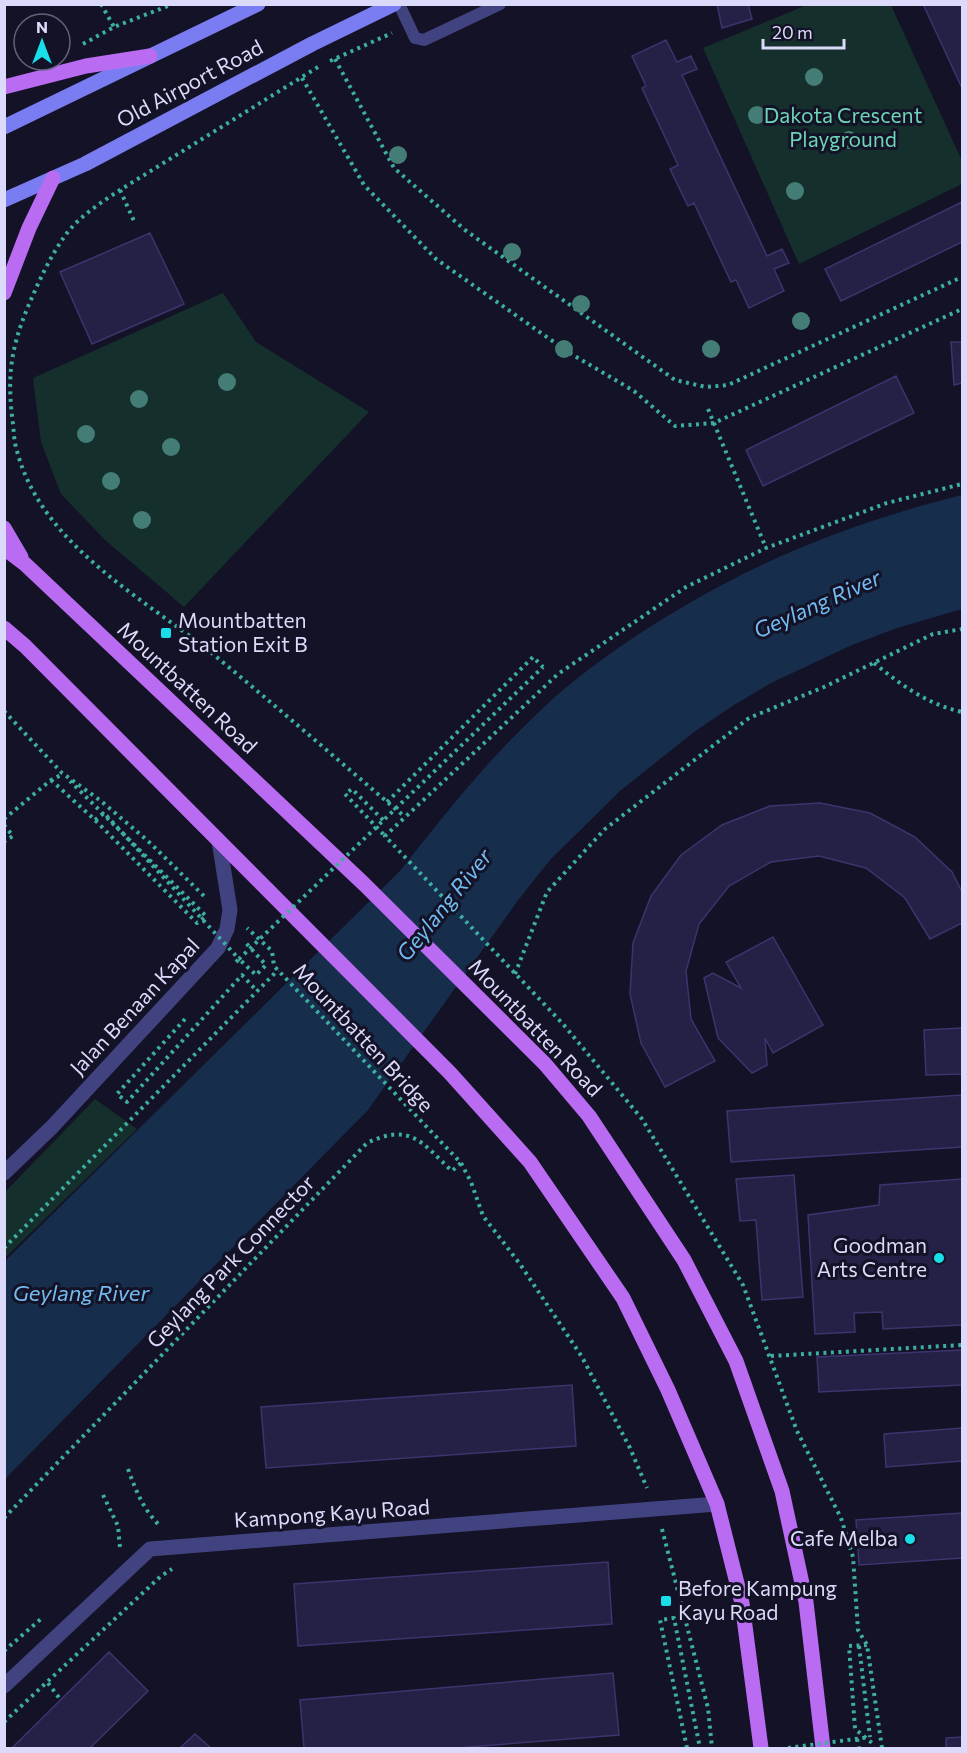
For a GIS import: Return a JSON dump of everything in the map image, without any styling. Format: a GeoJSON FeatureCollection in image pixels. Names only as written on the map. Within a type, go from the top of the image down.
{"type":"FeatureCollection","features":[{"type":"Feature","properties":{"kind":"main road","name":"Old Airport Road"},"geometry":{"type":"LineString","coordinates":[[4,127],[258,4]]}},
{"type":"Feature","properties":{"kind":"main road","name":"Old Airport Road"},"geometry":{"type":"LineString","coordinates":[[4,200],[85,164],[312,44],[396,4]]}},
{"type":"Feature","properties":{"kind":"main road"},"geometry":{"type":"LineString","coordinates":[[4,87],[86,66],[150,56]]}},
{"type":"Feature","properties":{"kind":"main road"},"geometry":{"type":"LineString","coordinates":[[4,293],[29,228],[52,178]]}},
{"type":"Feature","properties":{"kind":"main road"},"geometry":{"type":"LineString","coordinates":[[4,528],[25,564]]}},
{"type":"Feature","properties":{"kind":"main road","name":"Mountbatten Road"},"geometry":{"type":"LineString","coordinates":[[4,548],[25,564],[364,884],[544,1064],[589,1116],[684,1260],[735,1361],[782,1491],[806,1602],[823,1749]]}},
{"type":"Feature","properties":{"kind":"main road"},"geometry":{"type":"LineString","coordinates":[[4,628],[25,646],[450,1072],[530,1162],[623,1298],[668,1390],[717,1504],[742,1603],[761,1749]]}},
{"type":"Feature","properties":{"kind":"street","name":"Jalan Benaan Kapal"},"geometry":{"type":"LineString","coordinates":[[4,1173],[52,1127],[218,948],[227,929],[230,910],[219,841]]}},
{"type":"Feature","properties":{"kind":"street","name":"Kampong Kayu Road"},"geometry":{"type":"LineString","coordinates":[[4,1686],[150,1549],[717,1504]]}},
{"type":"Feature","properties":{"kind":"lane"},"geometry":{"type":"LineString","coordinates":[[396,4],[415,38],[424,40],[500,4]]}},
{"type":"Feature","properties":{"kind":"path"},"geometry":{"type":"LineString","coordinates":[[101,4],[114,27]]}},
{"type":"Feature","properties":{"kind":"path"},"geometry":{"type":"LineString","coordinates":[[78,46],[114,27],[172,4]]}},
{"type":"Feature","properties":{"kind":"path"},"geometry":{"type":"LineString","coordinates":[[328,63],[409,25]]}},
{"type":"Feature","properties":{"kind":"path"},"geometry":{"type":"LineString","coordinates":[[335,59],[394,168],[465,230],[675,380],[705,387],[728,385],[963,277]]}},
{"type":"Feature","properties":{"kind":"path"},"geometry":{"type":"LineString","coordinates":[[320,66],[120,190],[95,207],[68,231],[49,261],[18,330],[9,371],[11,409],[17,451],[31,488],[52,522],[107,574],[207,650],[405,817]]}},
{"type":"Feature","properties":{"kind":"path"},"geometry":{"type":"LineString","coordinates":[[302,78],[364,185],[436,259],[568,351],[634,391],[675,426],[714,423],[963,309]]}},
{"type":"Feature","properties":{"kind":"path"},"geometry":{"type":"LineString","coordinates":[[120,190],[134,220]]}},
{"type":"Feature","properties":{"kind":"path"},"geometry":{"type":"LineString","coordinates":[[708,409],[766,549]]}},
{"type":"Feature","properties":{"kind":"path"},"geometry":{"type":"LineString","coordinates":[[385,836],[558,674],[686,587],[766,549],[887,503],[963,484]]}},
{"type":"Feature","properties":{"kind":"path"},"geometry":{"type":"LineString","coordinates":[[383,820],[352,789],[345,794],[515,975],[547,892],[606,829],[749,718],[824,687],[933,634],[963,629]]}},
{"type":"Feature","properties":{"kind":"path"},"geometry":{"type":"LineString","coordinates":[[231,967],[543,667],[533,657],[387,802]]}},
{"type":"Feature","properties":{"kind":"path"},"geometry":{"type":"LineString","coordinates":[[874,663],[906,689],[944,708],[963,712]]}},
{"type":"Feature","properties":{"kind":"path"},"geometry":{"type":"LineString","coordinates":[[4,711],[62,773],[206,916],[197,924],[95,820],[51,780]]}},
{"type":"Feature","properties":{"kind":"path"},"geometry":{"type":"LineString","coordinates":[[4,819],[62,773]]}},
{"type":"Feature","properties":{"kind":"path","name":"Mountbatten Bridge"},"geometry":{"type":"LineString","coordinates":[[62,773],[101,801],[148,841],[209,902],[230,910],[272,951],[274,966],[461,1163]]}},
{"type":"Feature","properties":{"kind":"path"},"geometry":{"type":"LineString","coordinates":[[95,820],[104,813],[256,975],[266,966],[240,936]]}},
{"type":"Feature","properties":{"kind":"path"},"geometry":{"type":"LineString","coordinates":[[4,825],[13,836],[5,841]]}},
{"type":"Feature","properties":{"kind":"path"},"geometry":{"type":"LineString","coordinates":[[4,1248],[278,970]]}},
{"type":"Feature","properties":{"kind":"path"},"geometry":{"type":"LineString","coordinates":[[187,1017],[117,1094],[127,1102],[242,975],[257,991]]}},
{"type":"Feature","properties":{"kind":"path","name":"Geylang Park Connector"},"geometry":{"type":"LineString","coordinates":[[4,1518],[367,1143],[380,1137],[404,1134],[415,1137],[452,1171],[461,1163]]}},
{"type":"Feature","properties":{"kind":"path"},"geometry":{"type":"LineString","coordinates":[[461,1163],[471,1182],[483,1216],[520,1264],[582,1357],[630,1448],[656,1509],[708,1708],[712,1748],[706,1749]]}},
{"type":"Feature","properties":{"kind":"path"},"geometry":{"type":"LineString","coordinates":[[771,1356],[963,1345]]}},
{"type":"Feature","properties":{"kind":"path"},"geometry":{"type":"LineString","coordinates":[[129,1469],[138,1497],[150,1516],[161,1527]]}},
{"type":"Feature","properties":{"kind":"path"},"geometry":{"type":"LineString","coordinates":[[103,1495],[118,1526],[120,1549]]}},
{"type":"Feature","properties":{"kind":"path"},"geometry":{"type":"LineString","coordinates":[[4,1722],[161,1576],[180,1564]]}},
{"type":"Feature","properties":{"kind":"path"},"geometry":{"type":"LineString","coordinates":[[687,1749],[660,1620],[674,1618],[700,1749]]}},
{"type":"Feature","properties":{"kind":"path"},"geometry":{"type":"LineString","coordinates":[[867,1645],[849,1646],[855,1729],[872,1743],[873,1749]]}},
{"type":"Feature","properties":{"kind":"path"},"geometry":{"type":"LineString","coordinates":[[788,1749],[870,1737],[859,1646]]}},
{"type":"Feature","properties":{"kind":"path"},"geometry":{"type":"LineString","coordinates":[[48,1683],[60,1699]]}},
{"type":"Feature","properties":{"kind":"path"},"geometry":{"type":"LineString","coordinates":[[857,1739],[859,1749]]}},
{"type":"Feature","properties":{"kind":"green space","name":"Dakota Crescent Playground"},"geometry":{"type":"Polygon","coordinates":[[[809,4],[891,5],[962,161],[962,184],[799,264],[703,48],[809,4]]]}},
{"type":"Feature","properties":{"kind":"green space"},"geometry":{"type":"Polygon","coordinates":[[[223,293],[256,342],[369,412],[184,607],[105,540],[61,494],[41,442],[33,378],[223,293]]]}},
{"type":"Feature","properties":{"kind":"green space"},"geometry":{"type":"Polygon","coordinates":[[[95,1099],[137,1129],[5,1258],[5,1192],[95,1099]]]}},
{"type":"Feature","properties":{"kind":"water","name":"Geylang River"},"geometry":{"type":"Polygon","coordinates":[[[962,495],[962,609],[897,628],[852,645],[771,683],[694,732],[620,791],[550,860],[519,899],[368,1110],[5,1479],[5,1261],[400,871],[433,829],[522,728],[602,659],[680,608],[719,587],[757,567],[836,534],[962,495]]]}},
{"type":"Feature","properties":{"kind":"building"},"geometry":{"type":"Polygon","coordinates":[[[717,4],[748,4],[752,19],[722,28],[717,4]]]}},
{"type":"Feature","properties":{"kind":"building"},"geometry":{"type":"Polygon","coordinates":[[[923,4],[962,4],[962,88],[923,4]]]}},
{"type":"Feature","properties":{"kind":"building"},"geometry":{"type":"Polygon","coordinates":[[[666,40],[677,62],[691,56],[697,69],[682,75],[767,256],[782,249],[789,263],[774,269],[784,291],[749,308],[736,280],[731,282],[694,203],[688,206],[670,169],[678,165],[642,88],[646,86],[632,56],[666,40]]]}},
{"type":"Feature","properties":{"kind":"building"},"geometry":{"type":"Polygon","coordinates":[[[962,202],[962,242],[841,301],[825,269],[962,202]]]}},
{"type":"Feature","properties":{"kind":"building"},"geometry":{"type":"Polygon","coordinates":[[[150,233],[184,304],[92,344],[60,272],[150,233]]]}},
{"type":"Feature","properties":{"kind":"building"},"geometry":{"type":"Polygon","coordinates":[[[951,342],[962,342],[962,383],[954,385],[951,342]]]}},
{"type":"Feature","properties":{"kind":"building"},"geometry":{"type":"Polygon","coordinates":[[[896,376],[914,413],[763,486],[746,450],[896,376]]]}},
{"type":"Feature","properties":{"kind":"building"},"geometry":{"type":"Polygon","coordinates":[[[820,803],[870,813],[915,837],[952,872],[962,892],[962,923],[930,939],[905,898],[866,868],[819,856],[771,862],[729,886],[699,924],[686,971],[691,1019],[715,1061],[665,1087],[641,1043],[630,994],[633,943],[651,896],[681,855],[722,825],[770,806],[820,803]]]}},
{"type":"Feature","properties":{"kind":"building"},"geometry":{"type":"Polygon","coordinates":[[[773,937],[823,1025],[773,1053],[765,1038],[767,1065],[752,1073],[718,1038],[704,978],[713,973],[741,988],[726,962],[773,937]]]}},
{"type":"Feature","properties":{"kind":"building"},"geometry":{"type":"Polygon","coordinates":[[[962,1028],[962,1074],[926,1075],[924,1030],[962,1028]]]}},
{"type":"Feature","properties":{"kind":"building"},"geometry":{"type":"Polygon","coordinates":[[[962,1095],[962,1147],[731,1162],[727,1111],[962,1095]]]}},
{"type":"Feature","properties":{"kind":"building"},"geometry":{"type":"Polygon","coordinates":[[[794,1175],[803,1297],[762,1300],[756,1220],[740,1221],[736,1179],[794,1175]]]}},
{"type":"Feature","properties":{"kind":"building"},"geometry":{"type":"Polygon","coordinates":[[[962,1179],[962,1325],[883,1329],[882,1312],[854,1313],[855,1332],[815,1334],[808,1215],[879,1205],[880,1185],[962,1179]]]}},
{"type":"Feature","properties":{"kind":"building"},"geometry":{"type":"Polygon","coordinates":[[[962,1350],[962,1385],[819,1392],[817,1357],[962,1350]]]}},
{"type":"Feature","properties":{"kind":"building"},"geometry":{"type":"Polygon","coordinates":[[[572,1385],[576,1446],[266,1468],[261,1407],[572,1385]]]}},
{"type":"Feature","properties":{"kind":"building"},"geometry":{"type":"Polygon","coordinates":[[[962,1428],[962,1461],[886,1467],[884,1434],[962,1428]]]}},
{"type":"Feature","properties":{"kind":"building","name":"Cafe Melba"},"geometry":{"type":"Polygon","coordinates":[[[962,1513],[962,1558],[859,1565],[856,1520],[962,1513]]]}},
{"type":"Feature","properties":{"kind":"building"},"geometry":{"type":"Polygon","coordinates":[[[608,1562],[612,1624],[298,1646],[294,1584],[608,1562]]]}},
{"type":"Feature","properties":{"kind":"building"},"geometry":{"type":"Polygon","coordinates":[[[109,1652],[148,1691],[90,1748],[12,1748],[109,1652]]]}},
{"type":"Feature","properties":{"kind":"building"},"geometry":{"type":"Polygon","coordinates":[[[613,1673],[619,1735],[456,1748],[304,1748],[300,1700],[613,1673]]]}},
{"type":"Feature","properties":{"kind":"building"},"geometry":{"type":"Polygon","coordinates":[[[195,1734],[211,1748],[180,1748],[195,1734]]]}},
{"type":"Feature","properties":{"kind":"building"},"geometry":{"type":"Polygon","coordinates":[[[962,1737],[962,1748],[946,1748],[946,1738],[962,1737]]]}},
{"type":"Feature","properties":{"kind":"place","name":"Mountbatten Station Exit B"},"geometry":{"type":"Point","coordinates":[166,633]}},
{"type":"Feature","properties":{"kind":"place","name":"Goodman Arts Centre"},"geometry":{"type":"Point","coordinates":[939,1258]}},
{"type":"Feature","properties":{"kind":"place","name":"Cafe Melba"},"geometry":{"type":"Point","coordinates":[910,1539]}},
{"type":"Feature","properties":{"kind":"place","name":"Before Kampung Kayu Road"},"geometry":{"type":"Point","coordinates":[666,1601]}}]}
